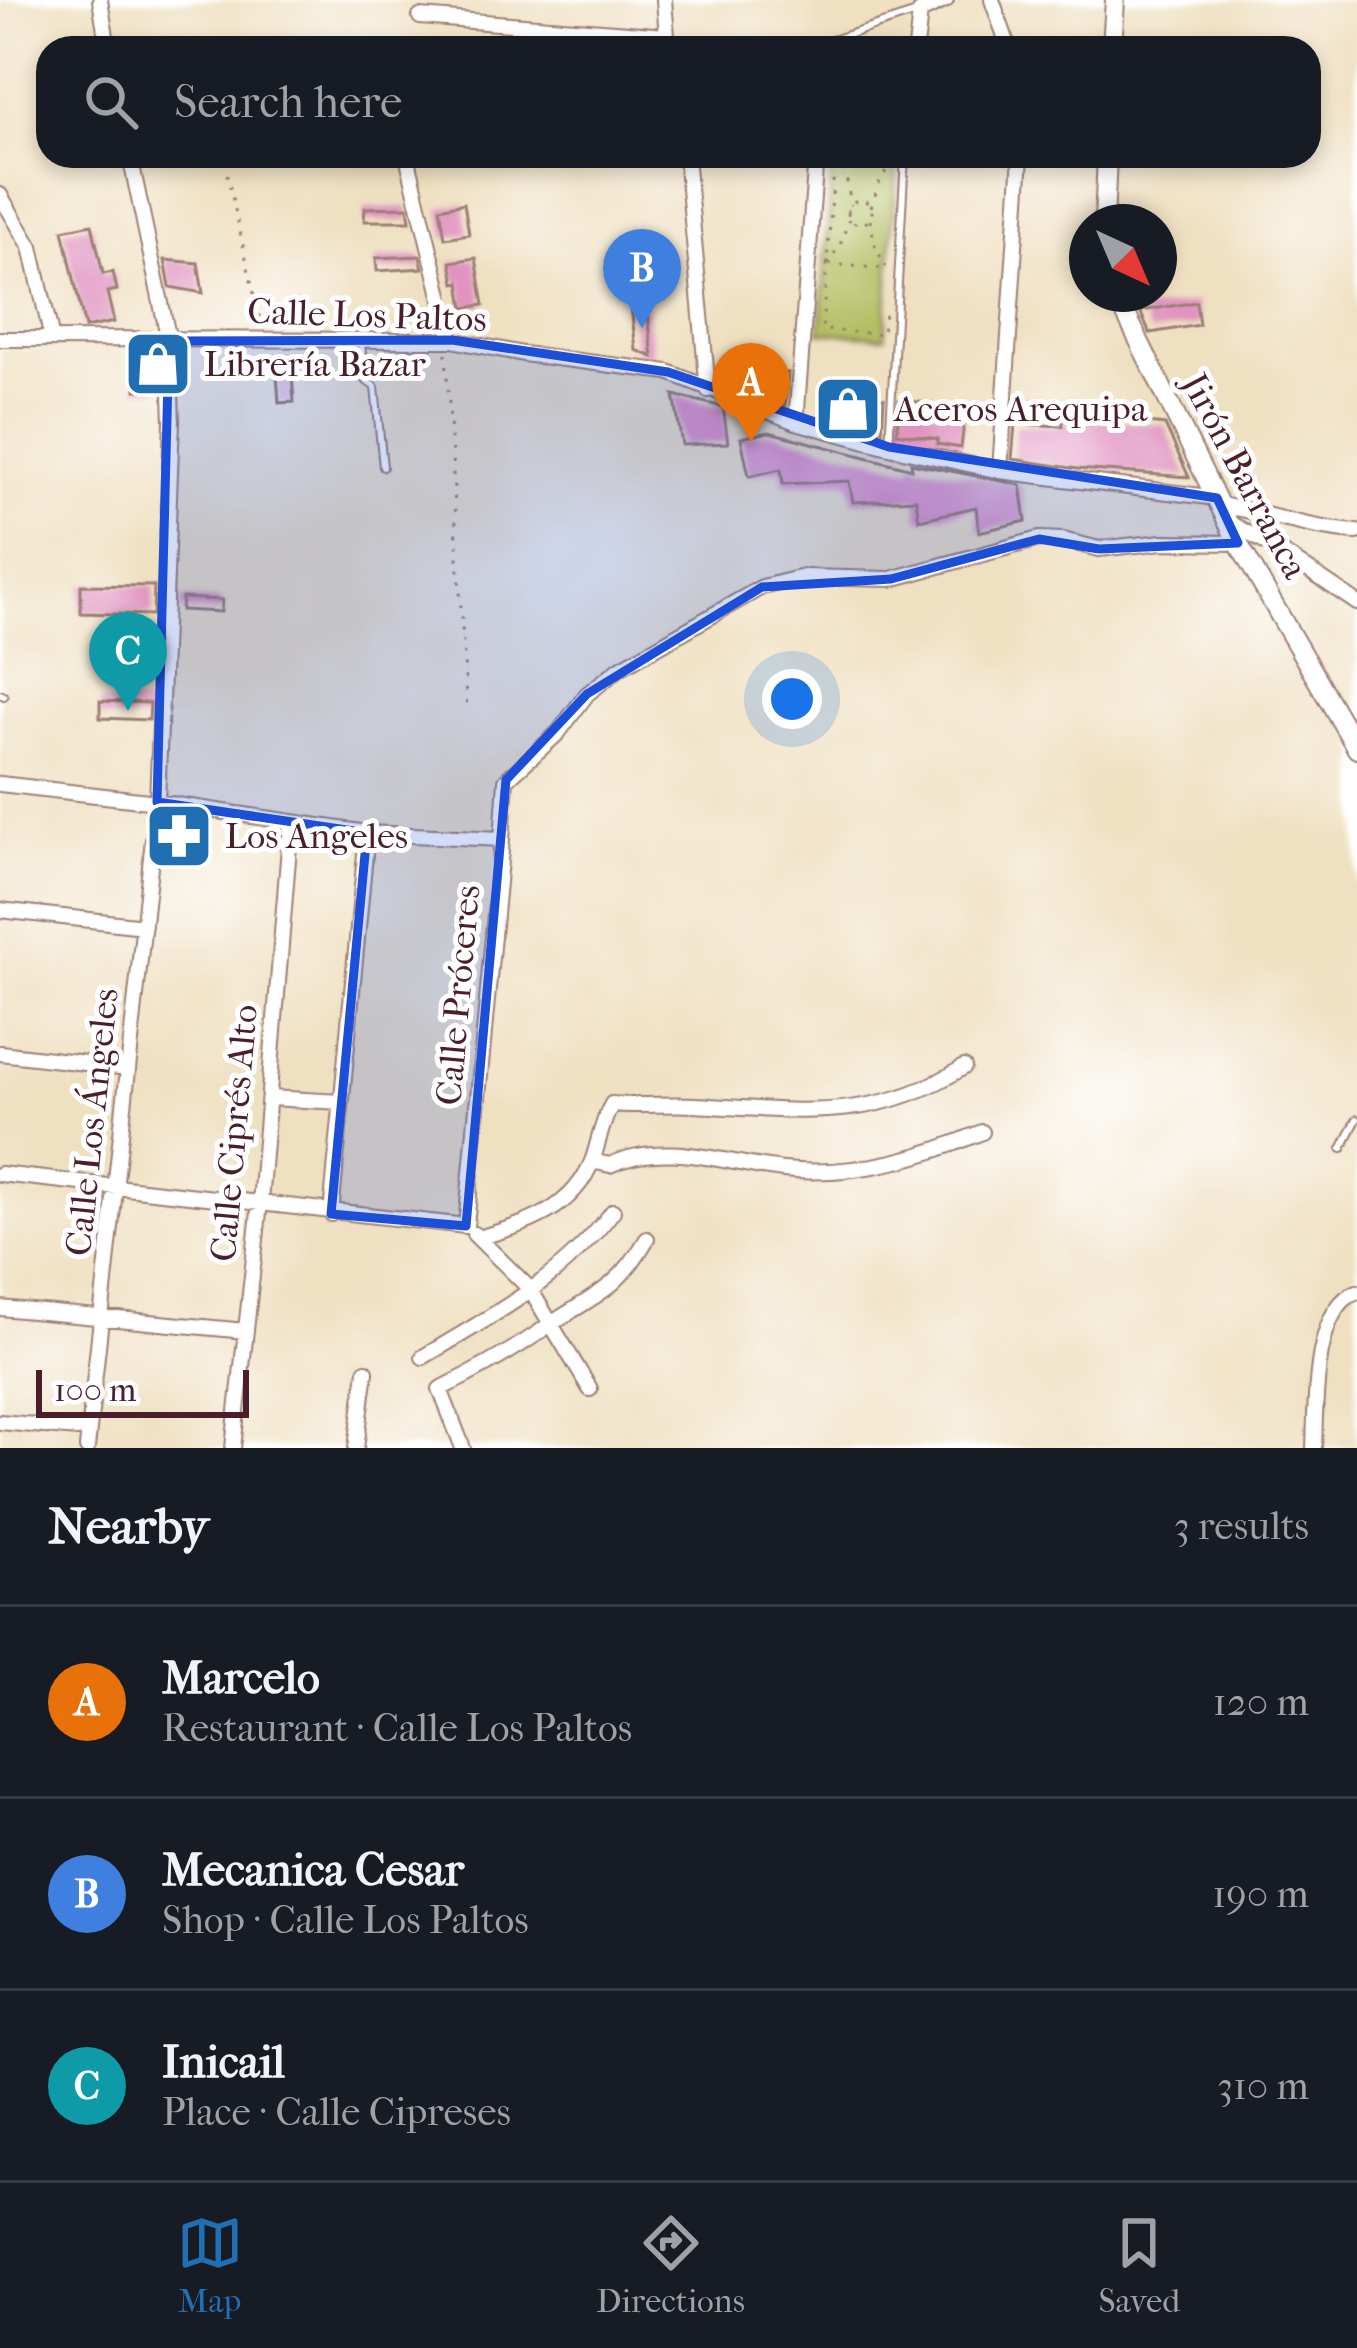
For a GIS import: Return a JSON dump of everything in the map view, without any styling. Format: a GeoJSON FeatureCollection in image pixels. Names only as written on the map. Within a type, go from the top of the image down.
{"type":"FeatureCollection","features":[{"type":"Feature","properties":{"kind":"street"},"geometry":{"type":"LineString","coordinates":[[100,0],[106,36]]}},
{"type":"Feature","properties":{"kind":"street"},"geometry":{"type":"LineString","coordinates":[[664,0],[667,36]]}},
{"type":"Feature","properties":{"kind":"street"},"geometry":{"type":"LineString","coordinates":[[917,36],[920,12],[946,0]]}},
{"type":"Feature","properties":{"kind":"street"},"geometry":{"type":"LineString","coordinates":[[992,0],[1005,36]]}},
{"type":"Feature","properties":{"kind":"street"},"geometry":{"type":"LineString","coordinates":[[1113,36],[1115,0]]}},
{"type":"Feature","properties":{"kind":"street"},"geometry":{"type":"LineString","coordinates":[[420,17],[608,36]]}},
{"type":"Feature","properties":{"kind":"street","name":"Calle Los Ángeles"},"geometry":{"type":"LineString","coordinates":[[87,1448],[157,802],[172,422],[169,341],[133,168]]}},
{"type":"Feature","properties":{"kind":"street"},"geometry":{"type":"LineString","coordinates":[[410,168],[448,340]]}},
{"type":"Feature","properties":{"kind":"street"},"geometry":{"type":"LineString","coordinates":[[687,168],[708,390]]}},
{"type":"Feature","properties":{"kind":"street"},"geometry":{"type":"LineString","coordinates":[[796,422],[815,168]]}},
{"type":"Feature","properties":{"kind":"street"},"geometry":{"type":"LineString","coordinates":[[1000,471],[1020,168]]}},
{"type":"Feature","properties":{"kind":"street"},"geometry":{"type":"LineString","coordinates":[[1104,204],[1106,168]]}},
{"type":"Feature","properties":{"kind":"street"},"geometry":{"type":"LineString","coordinates":[[0,195],[31,247],[52,339]]}},
{"type":"Feature","properties":{"kind":"street","name":"Jirón Barranca"},"geometry":{"type":"LineString","coordinates":[[1125,312],[1238,543],[1357,748]]}},
{"type":"Feature","properties":{"kind":"street","name":"Calle Los Paltos"},"geometry":{"type":"LineString","coordinates":[[0,339],[448,340],[668,372],[796,422],[889,447],[1000,471],[1263,513],[1310,528],[1357,532]]}},
{"type":"Feature","properties":{"kind":"street"},"geometry":{"type":"LineString","coordinates":[[1222,509],[1357,603]]}},
{"type":"Feature","properties":{"kind":"street","name":"Calle Próceres"},"geometry":{"type":"LineString","coordinates":[[472,1232],[502,790],[512,773],[558,733],[587,694],[620,668],[781,580],[890,579],[1039,539],[1099,550],[1163,542],[1238,543]]}},
{"type":"Feature","properties":{"kind":"street"},"geometry":{"type":"LineString","coordinates":[[0,784],[367,833],[502,838]]}},
{"type":"Feature","properties":{"kind":"street","name":"Calle Ciprés Alto"},"geometry":{"type":"LineString","coordinates":[[233,1448],[260,1204],[291,822]]}},
{"type":"Feature","properties":{"kind":"street"},"geometry":{"type":"LineString","coordinates":[[331,1214],[367,833]]}},
{"type":"Feature","properties":{"kind":"street"},"geometry":{"type":"LineString","coordinates":[[0,910],[143,926]]}},
{"type":"Feature","properties":{"kind":"street"},"geometry":{"type":"LineString","coordinates":[[0,1053],[128,1068]]}},
{"type":"Feature","properties":{"kind":"street"},"geometry":{"type":"LineString","coordinates":[[0,1174],[472,1232],[520,1227],[561,1204],[580,1183],[612,1104],[854,1110],[914,1094],[964,1067]]}},
{"type":"Feature","properties":{"kind":"street"},"geometry":{"type":"LineString","coordinates":[[268,1097],[341,1102]]}},
{"type":"Feature","properties":{"kind":"street"},"geometry":{"type":"LineString","coordinates":[[592,1161],[610,1165],[621,1159],[667,1153],[785,1170],[843,1169],[928,1153],[982,1132]]}},
{"type":"Feature","properties":{"kind":"street"},"geometry":{"type":"LineString","coordinates":[[422,1357],[498,1313],[574,1259],[613,1211]]}},
{"type":"Feature","properties":{"kind":"street"},"geometry":{"type":"LineString","coordinates":[[472,1232],[530,1289],[590,1389]]}},
{"type":"Feature","properties":{"kind":"street"},"geometry":{"type":"LineString","coordinates":[[463,1448],[440,1389],[494,1364],[611,1287],[647,1239]]}},
{"type":"Feature","properties":{"kind":"street"},"geometry":{"type":"LineString","coordinates":[[1314,1448],[1325,1332],[1336,1307],[1357,1292]]}},
{"type":"Feature","properties":{"kind":"street"},"geometry":{"type":"LineString","coordinates":[[0,1308],[246,1331]]}},
{"type":"Feature","properties":{"kind":"street"},"geometry":{"type":"LineString","coordinates":[[356,1448],[366,1371]]}},
{"type":"Feature","properties":{"kind":"street"},"geometry":{"type":"LineString","coordinates":[[0,1422],[89,1430]]}},
{"type":"Feature","properties":{"kind":"lane"},"geometry":{"type":"LineString","coordinates":[[848,36],[920,12]]}},
{"type":"Feature","properties":{"kind":"lane"},"geometry":{"type":"LineString","coordinates":[[889,447],[902,168]]}},
{"type":"Feature","properties":{"kind":"lane"},"geometry":{"type":"LineString","coordinates":[[361,340],[365,380],[375,387],[383,467]]}},
{"type":"Feature","properties":{"kind":"lane"},"geometry":{"type":"LineString","coordinates":[[1342,1149],[1357,1119]]}},
{"type":"Feature","properties":{"kind":"path"},"geometry":{"type":"LineString","coordinates":[[835,168],[822,330],[883,334],[885,313]]}},
{"type":"Feature","properties":{"kind":"path"},"geometry":{"type":"LineString","coordinates":[[827,264],[841,245],[849,218],[843,168]]}},
{"type":"Feature","properties":{"kind":"path"},"geometry":{"type":"LineString","coordinates":[[888,269],[876,248],[871,208],[881,178],[892,168]]}},
{"type":"Feature","properties":{"kind":"path"},"geometry":{"type":"LineString","coordinates":[[895,181],[899,168]]}},
{"type":"Feature","properties":{"kind":"path"},"geometry":{"type":"LineString","coordinates":[[227,174],[265,340]]}},
{"type":"Feature","properties":{"kind":"path"},"geometry":{"type":"LineString","coordinates":[[850,206],[861,200],[871,208]]}},
{"type":"Feature","properties":{"kind":"path"},"geometry":{"type":"LineString","coordinates":[[849,218],[859,224],[871,218]]}},
{"type":"Feature","properties":{"kind":"path"},"geometry":{"type":"LineString","coordinates":[[888,269],[890,247]]}},
{"type":"Feature","properties":{"kind":"path"},"geometry":{"type":"LineString","coordinates":[[827,264],[888,269]]}},
{"type":"Feature","properties":{"kind":"path"},"geometry":{"type":"LineString","coordinates":[[448,340],[467,711]]}},
{"type":"Feature","properties":{"kind":"highlighted area"},"geometry":{"type":"Polygon","coordinates":[[[452,340],[668,372],[889,447],[1217,498],[1238,543],[1099,549],[1039,539],[891,579],[762,587],[587,694],[506,780],[466,1226],[331,1214],[367,833],[157,802],[169,341],[452,340]]]}},
{"type":"Feature","properties":{"kind":"green space"},"geometry":{"type":"Polygon","coordinates":[[[832,168],[897,168],[885,337],[820,332],[832,168]]]}},
{"type":"Feature","properties":{"kind":"building"},"geometry":{"type":"Polygon","coordinates":[[[464,203],[469,234],[445,238],[440,208],[464,203]]]}},
{"type":"Feature","properties":{"kind":"building"},"geometry":{"type":"Polygon","coordinates":[[[408,207],[410,221],[364,221],[365,208],[408,207]]]}},
{"type":"Feature","properties":{"kind":"building"},"geometry":{"type":"Polygon","coordinates":[[[92,224],[103,274],[113,272],[117,290],[107,292],[114,322],[85,328],[63,230],[92,224]]]}},
{"type":"Feature","properties":{"kind":"building"},"geometry":{"type":"Polygon","coordinates":[[[420,256],[423,268],[377,271],[376,258],[420,256]]]}},
{"type":"Feature","properties":{"kind":"building"},"geometry":{"type":"Polygon","coordinates":[[[476,258],[484,305],[464,308],[451,262],[476,258]]]}},
{"type":"Feature","properties":{"kind":"building"},"geometry":{"type":"Polygon","coordinates":[[[165,260],[198,263],[203,293],[170,287],[165,260]]]}},
{"type":"Feature","properties":{"kind":"building"},"geometry":{"type":"Polygon","coordinates":[[[1196,302],[1199,325],[1150,333],[1141,312],[1177,312],[1177,305],[1196,302]]]}},
{"type":"Feature","properties":{"kind":"building"},"geometry":{"type":"Polygon","coordinates":[[[647,305],[653,357],[636,350],[631,307],[647,305]]]}},
{"type":"Feature","properties":{"kind":"building"},"geometry":{"type":"Polygon","coordinates":[[[140,357],[158,357],[160,390],[136,390],[140,357]]]}},
{"type":"Feature","properties":{"kind":"building"},"geometry":{"type":"Polygon","coordinates":[[[291,360],[294,402],[279,403],[276,361],[291,360]]]}},
{"type":"Feature","properties":{"kind":"building"},"geometry":{"type":"Polygon","coordinates":[[[774,372],[788,373],[785,406],[771,400],[774,372]]]}},
{"type":"Feature","properties":{"kind":"building"},"geometry":{"type":"Polygon","coordinates":[[[674,395],[723,407],[728,443],[682,445],[674,395]]]}},
{"type":"Feature","properties":{"kind":"building"},"geometry":{"type":"Polygon","coordinates":[[[863,395],[884,398],[882,432],[839,419],[841,398],[863,399],[863,395]]]}},
{"type":"Feature","properties":{"kind":"building"},"geometry":{"type":"Polygon","coordinates":[[[899,400],[931,403],[930,409],[965,414],[961,448],[897,433],[899,400]]]}},
{"type":"Feature","properties":{"kind":"building"},"geometry":{"type":"Polygon","coordinates":[[[1063,414],[1165,425],[1189,477],[1012,459],[1015,424],[1063,426],[1063,414]]]}},
{"type":"Feature","properties":{"kind":"building"},"geometry":{"type":"Polygon","coordinates":[[[769,432],[912,469],[911,463],[1021,485],[1026,521],[979,532],[976,507],[919,520],[916,499],[853,502],[849,481],[783,484],[781,469],[749,476],[741,438],[769,432]]]}},
{"type":"Feature","properties":{"kind":"building"},"geometry":{"type":"Polygon","coordinates":[[[81,585],[154,586],[153,615],[81,613],[81,585]]]}},
{"type":"Feature","properties":{"kind":"building"},"geometry":{"type":"Polygon","coordinates":[[[182,598],[222,600],[221,612],[181,610],[182,598]]]}},
{"type":"Feature","properties":{"kind":"building"},"geometry":{"type":"Polygon","coordinates":[[[100,701],[150,703],[149,720],[100,718],[100,701]]]}},
{"type":"Feature","properties":{"kind":"building","name":"Los Angeles"},"geometry":{"type":"Polygon","coordinates":[[[177,820],[191,822],[187,849],[167,846],[170,826],[177,820]]]}},
{"type":"Feature","properties":{"kind":"place","name":"Mecanica Cesar"},"geometry":{"type":"Point","coordinates":[642,328]}},
{"type":"Feature","properties":{"kind":"place","name":"Librería Bazar"},"geometry":{"type":"Point","coordinates":[158,364]}},
{"type":"Feature","properties":{"kind":"place","name":"Aceros Arequipa"},"geometry":{"type":"Point","coordinates":[848,409]}},
{"type":"Feature","properties":{"kind":"place","name":"Marcelo"},"geometry":{"type":"Point","coordinates":[751,442]}},
{"type":"Feature","properties":{"kind":"place","name":"Inicail"},"geometry":{"type":"Point","coordinates":[128,711]}},
{"type":"Feature","properties":{"kind":"place","name":"Los Angeles"},"geometry":{"type":"Point","coordinates":[179,836]}}]}
